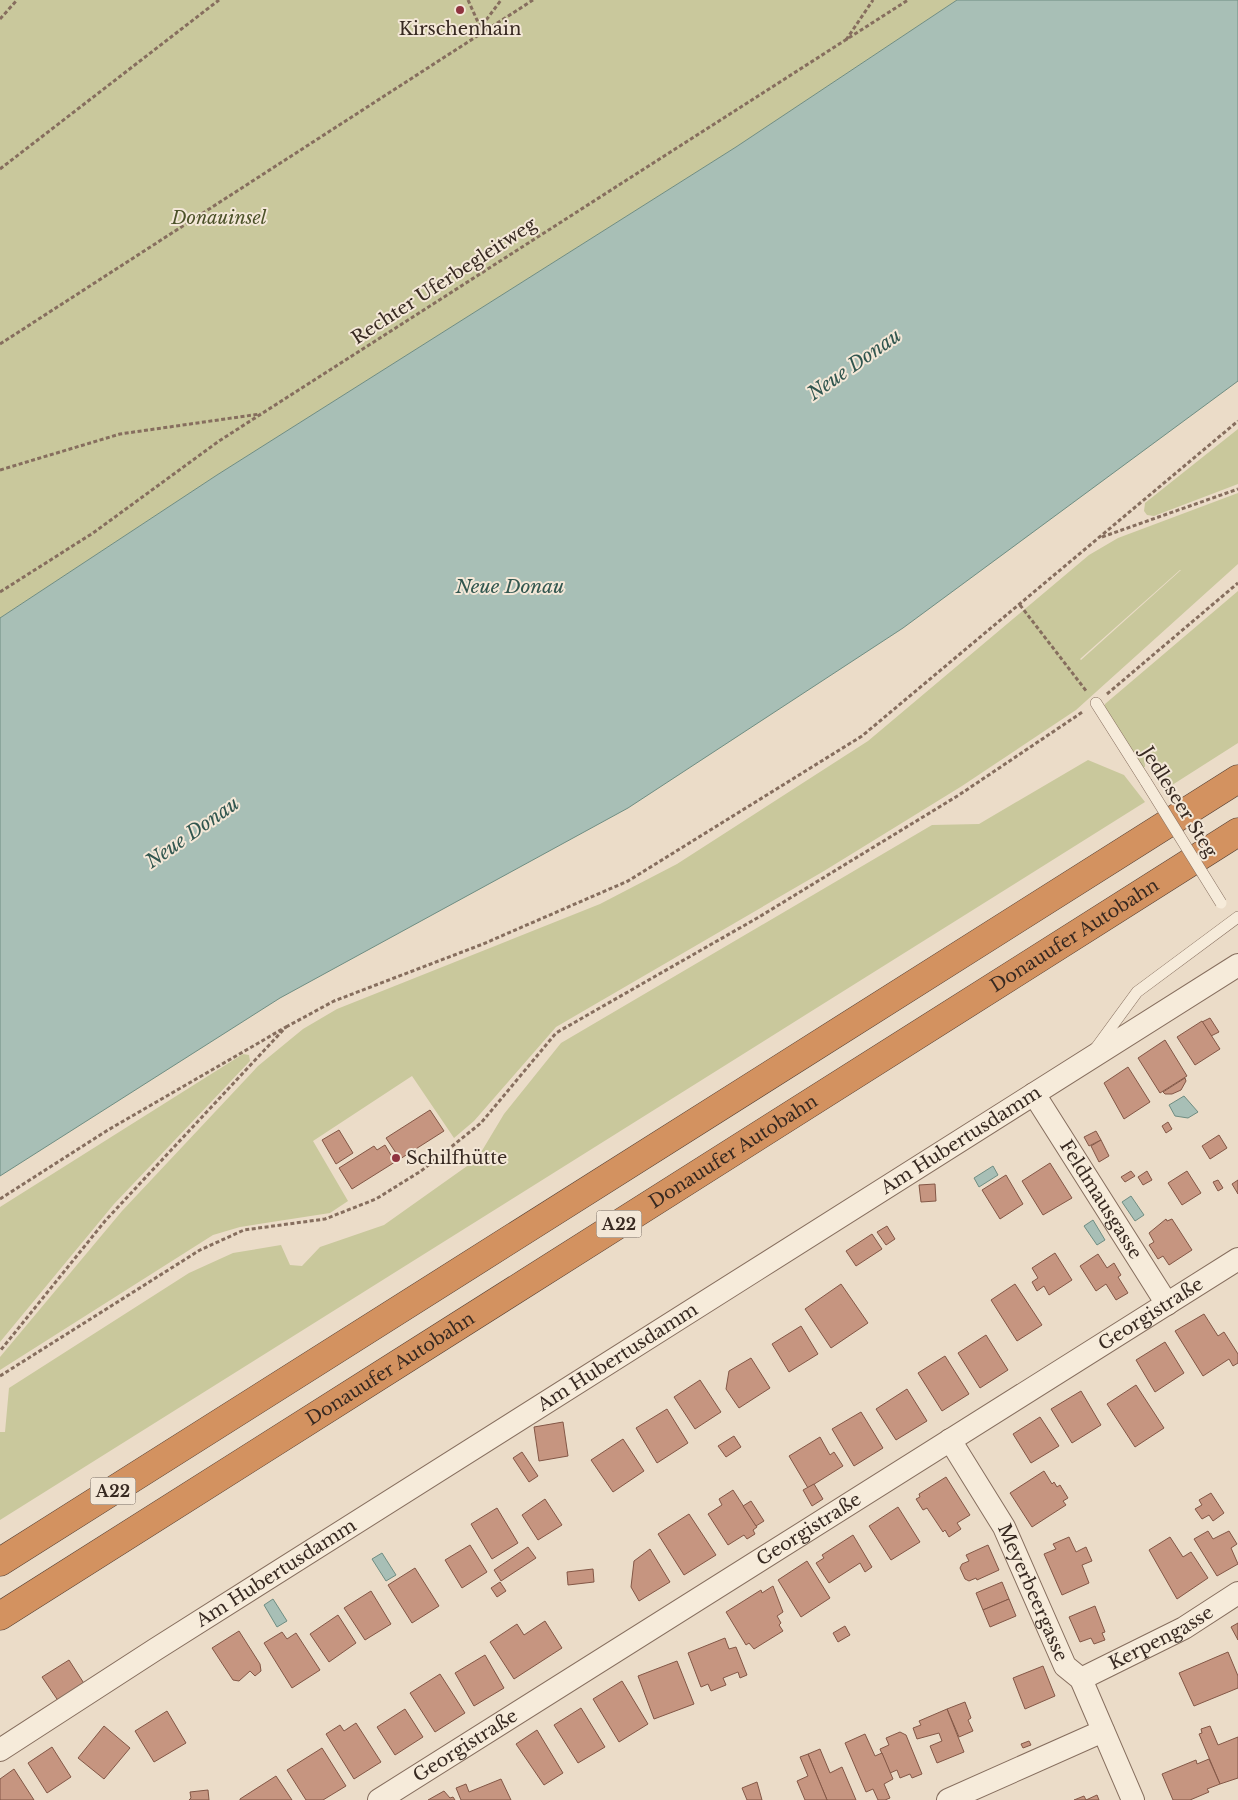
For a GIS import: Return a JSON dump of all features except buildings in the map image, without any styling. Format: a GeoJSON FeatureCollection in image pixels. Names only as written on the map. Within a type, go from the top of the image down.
{"type":"FeatureCollection","features":[{"type":"Feature","properties":{"kind":"highway","name":"A22"},"geometry":{"type":"LineString","coordinates":[[0,1562],[1238,779]]}},
{"type":"Feature","properties":{"kind":"highway","name":"Donauufer Autobahn"},"geometry":{"type":"LineString","coordinates":[[0,1616],[1238,832]]}},
{"type":"Feature","properties":{"kind":"street","name":"Am Hubertusdamm"},"geometry":{"type":"LineString","coordinates":[[0,1750],[156,1649],[1238,965]]}},
{"type":"Feature","properties":{"kind":"street","name":"Feldmausgasse"},"geometry":{"type":"LineString","coordinates":[[1034,1094],[1167,1304]]}},
{"type":"Feature","properties":{"kind":"street","name":"Georgistraße"},"geometry":{"type":"LineString","coordinates":[[379,1800],[1238,1259]]}},
{"type":"Feature","properties":{"kind":"street","name":"Meyerbeergasse"},"geometry":{"type":"LineString","coordinates":[[950,1440],[1004,1527],[1065,1666],[1081,1679],[1133,1800]]}},
{"type":"Feature","properties":{"kind":"street","name":"Kerpengasse"},"geometry":{"type":"LineString","coordinates":[[1081,1679],[1184,1628],[1238,1593]]}},
{"type":"Feature","properties":{"kind":"street"},"geometry":{"type":"LineString","coordinates":[[948,1800],[1103,1731]]}},
{"type":"Feature","properties":{"kind":"lane","name":"Jedleseer Steg"},"geometry":{"type":"LineString","coordinates":[[1096,703],[1221,903],[1235,919]]}},
{"type":"Feature","properties":{"kind":"lane"},"geometry":{"type":"LineString","coordinates":[[1087,1059],[1137,992],[1235,919]]}},
{"type":"Feature","properties":{"kind":"path"},"geometry":{"type":"LineString","coordinates":[[0,19],[17,0]]}},
{"type":"Feature","properties":{"kind":"path"},"geometry":{"type":"LineString","coordinates":[[0,169],[219,0]]}},
{"type":"Feature","properties":{"kind":"path"},"geometry":{"type":"LineString","coordinates":[[468,0],[482,33]]}},
{"type":"Feature","properties":{"kind":"path"},"geometry":{"type":"LineString","coordinates":[[482,33],[484,24],[501,0]]}},
{"type":"Feature","properties":{"kind":"path"},"geometry":{"type":"LineString","coordinates":[[0,344],[533,0]]}},
{"type":"Feature","properties":{"kind":"path"},"geometry":{"type":"LineString","coordinates":[[844,42],[873,0]]}},
{"type":"Feature","properties":{"kind":"path","name":"Rechter Uferbegleitweg"},"geometry":{"type":"LineString","coordinates":[[0,592],[86,537],[176,471],[262,414],[908,0]]}},
{"type":"Feature","properties":{"kind":"path"},"geometry":{"type":"LineString","coordinates":[[0,470],[120,434],[262,414]]}},
{"type":"Feature","properties":{"kind":"path"},"geometry":{"type":"LineString","coordinates":[[0,1199],[108,1130],[334,1001],[483,944],[628,881],[862,736],[1238,421]]}},
{"type":"Feature","properties":{"kind":"path"},"geometry":{"type":"LineString","coordinates":[[1099,538],[1238,489]]}},
{"type":"Feature","properties":{"kind":"path"},"geometry":{"type":"LineString","coordinates":[[0,1376],[200,1250],[244,1230],[325,1219],[376,1199],[421,1171],[481,1123],[556,1033],[760,917],[950,800],[1096,703],[1238,583]]}},
{"type":"Feature","properties":{"kind":"path"},"geometry":{"type":"LineString","coordinates":[[1020,605],[1096,703]]}},
{"type":"Feature","properties":{"kind":"path"},"geometry":{"type":"LineString","coordinates":[[0,1351],[105,1221],[286,1027]]}},
{"type":"Feature","properties":{"kind":"green space","name":"Donauinsel"},"geometry":{"type":"Polygon","coordinates":[[[0,0],[957,0],[736,147],[217,475],[0,618],[0,0]]]}},
{"type":"Feature","properties":{"kind":"green space"},"geometry":{"type":"Polygon","coordinates":[[[1238,429],[1238,484],[1154,516],[1147,515],[1144,511],[1145,503],[1238,429]]]}},
{"type":"Feature","properties":{"kind":"green space"},"geometry":{"type":"Polygon","coordinates":[[[1238,493],[1238,564],[1076,710],[962,786],[824,871],[556,1027],[474,1121],[454,1138],[412,1076],[313,1141],[348,1201],[330,1213],[240,1227],[213,1235],[0,1370],[0,1357],[122,1211],[258,1066],[303,1029],[337,1009],[600,904],[677,864],[868,741],[1089,555],[1118,538],[1238,493]],[[1180,570],[1080,659],[1081,660],[1180,570]]]}},
{"type":"Feature","properties":{"kind":"green space"},"geometry":{"type":"Polygon","coordinates":[[[1238,591],[1238,743],[1169,787],[1144,750],[1145,767],[1140,768],[1104,710],[1105,704],[1238,591]]]}},
{"type":"Feature","properties":{"kind":"green space"},"geometry":{"type":"Polygon","coordinates":[[[1088,760],[1124,775],[1145,802],[0,1520],[0,1432],[5,1432],[9,1388],[189,1273],[233,1253],[281,1245],[290,1265],[302,1266],[320,1247],[384,1225],[477,1159],[504,1114],[561,1043],[932,825],[979,824],[1088,760]]]}},
{"type":"Feature","properties":{"kind":"green space"},"geometry":{"type":"Polygon","coordinates":[[[243,1054],[249,1055],[250,1061],[114,1204],[0,1342],[0,1207],[243,1054]]]}},
{"type":"Feature","properties":{"kind":"water","name":"Neue Donau"},"geometry":{"type":"Polygon","coordinates":[[[957,0],[1238,0],[1238,381],[903,628],[628,808],[280,998],[0,1176],[0,618],[217,475],[736,147],[957,0]]]}},
{"type":"Feature","properties":{"kind":"water"},"geometry":{"type":"Polygon","coordinates":[[[1184,1096],[1198,1112],[1188,1118],[1175,1116],[1169,1105],[1184,1096]]]}},
{"type":"Feature","properties":{"kind":"water"},"geometry":{"type":"Polygon","coordinates":[[[993,1166],[998,1175],[979,1187],[974,1178],[993,1166]]]}},
{"type":"Feature","properties":{"kind":"water"},"geometry":{"type":"Polygon","coordinates":[[[1131,1196],[1144,1215],[1135,1221],[1122,1202],[1131,1196]]]}},
{"type":"Feature","properties":{"kind":"water"},"geometry":{"type":"Polygon","coordinates":[[[1093,1220],[1105,1240],[1097,1245],[1084,1226],[1093,1220]]]}},
{"type":"Feature","properties":{"kind":"water"},"geometry":{"type":"Polygon","coordinates":[[[382,1553],[396,1575],[386,1581],[372,1559],[382,1553]]]}},
{"type":"Feature","properties":{"kind":"water"},"geometry":{"type":"Polygon","coordinates":[[[273,1599],[287,1621],[277,1627],[264,1605],[273,1599]]]}},
{"type":"Feature","properties":{"kind":"place","name":"Kirschenhain"},"geometry":{"type":"Point","coordinates":[460,10]}},
{"type":"Feature","properties":{"kind":"place","name":"Schilfhütte"},"geometry":{"type":"Point","coordinates":[396,1158]}}]}
